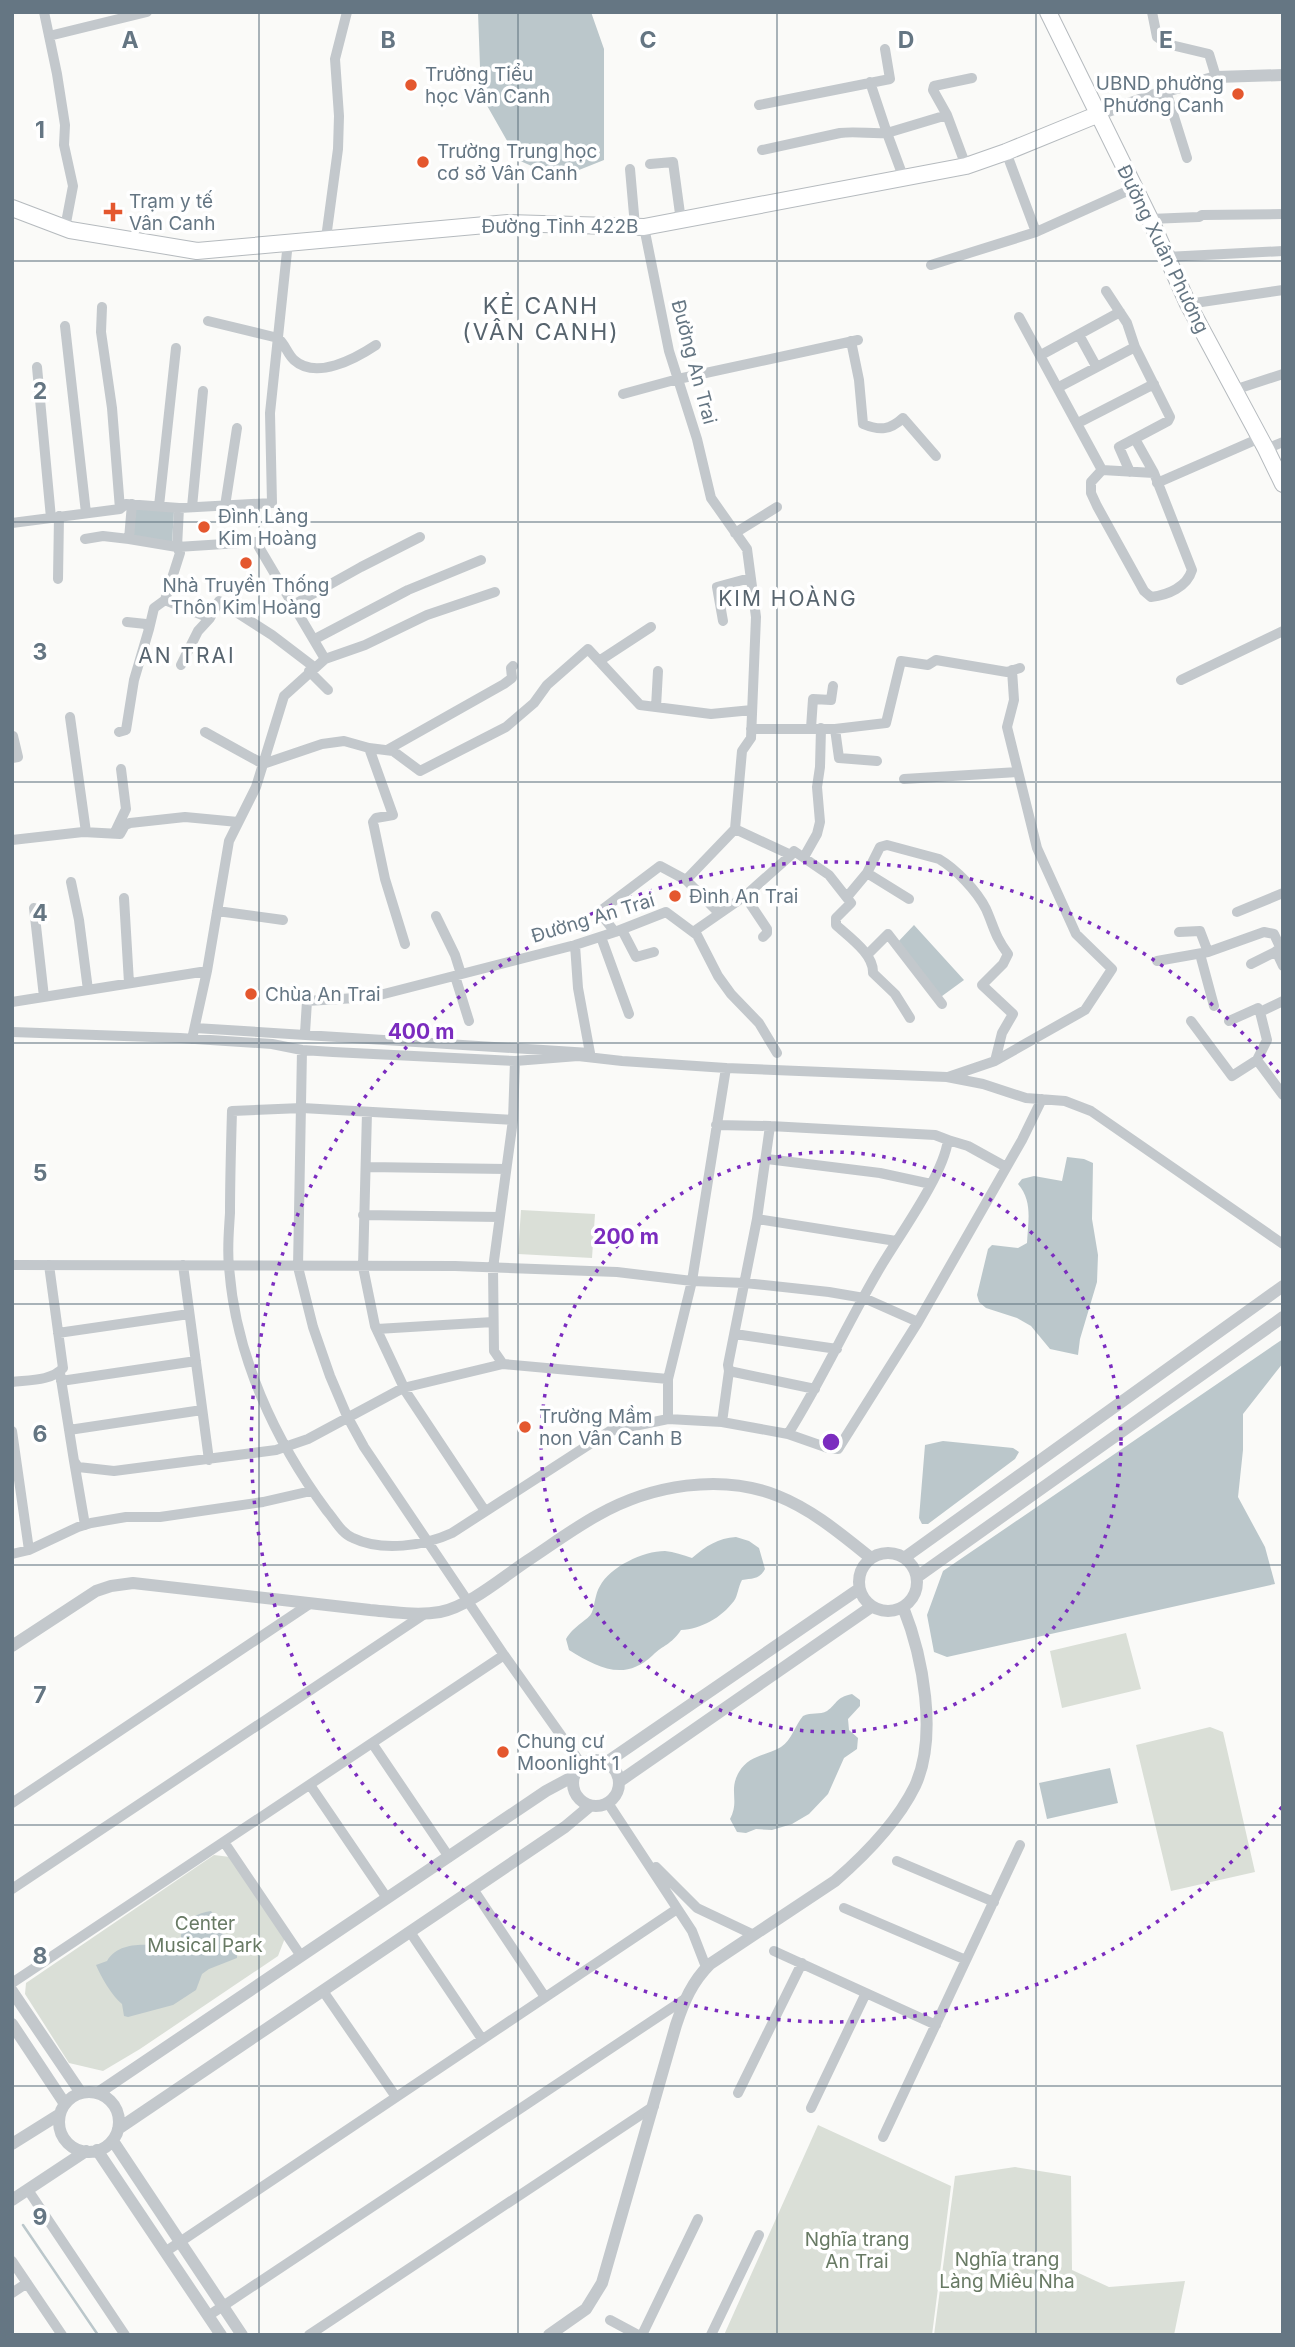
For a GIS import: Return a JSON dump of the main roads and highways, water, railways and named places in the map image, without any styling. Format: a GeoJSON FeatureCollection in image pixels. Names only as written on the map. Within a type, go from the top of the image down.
{"type":"FeatureCollection","features":[{"type":"Feature","properties":{"kind":"main road","name":"Đường Xuân Phương"},"geometry":{"type":"LineString","coordinates":[[1048,12],[1150,219],[1188,304],[1283,484]]}},
{"type":"Feature","properties":{"kind":"main road","name":"Đường Tỉnh 422B"},"geometry":{"type":"LineString","coordinates":[[12,208],[65,228],[197,251],[508,223],[639,226],[681,221],[966,166],[1099,114]]}},
{"type":"Feature","properties":{"kind":"waterway"},"geometry":{"type":"LineString","coordinates":[[23,2225],[98,2335]]}},
{"type":"Feature","properties":{"kind":"place","name":"Trường Tiểu học Vân Canh"},"geometry":{"type":"Point","coordinates":[411,85]}},
{"type":"Feature","properties":{"kind":"place","name":"UBND phường Phương Canh"},"geometry":{"type":"Point","coordinates":[1238,94]}},
{"type":"Feature","properties":{"kind":"place","name":"Trường Trung học cơ sở Vân Canh"},"geometry":{"type":"Point","coordinates":[423,162]}},
{"type":"Feature","properties":{"kind":"place","name":"Trạm y tế Vân Canh"},"geometry":{"type":"Point","coordinates":[113,212]}},
{"type":"Feature","properties":{"kind":"place","name":"Đình Làng Kim Hoàng"},"geometry":{"type":"Point","coordinates":[204,527]}},
{"type":"Feature","properties":{"kind":"place","name":"Nhà Truyền Thống Thôn Kim Hoàng"},"geometry":{"type":"Point","coordinates":[246,563]}},
{"type":"Feature","properties":{"kind":"place","name":"Đình An Trai"},"geometry":{"type":"Point","coordinates":[675,896]}},
{"type":"Feature","properties":{"kind":"place","name":"Chùa An Trai"},"geometry":{"type":"Point","coordinates":[251,994]}},
{"type":"Feature","properties":{"kind":"place","name":"Trường Mầm non Vân Canh B"},"geometry":{"type":"Point","coordinates":[525,1427]}},
{"type":"Feature","properties":{"kind":"place","name":"Chung cư Moonlight 1"},"geometry":{"type":"Point","coordinates":[503,1752]}},
{"type":"Feature","properties":{"kind":"district","name":"KẺ CANH (VÂN CANH)"},"geometry":{"type":"Point","coordinates":[541,319]}},
{"type":"Feature","properties":{"kind":"district","name":"KIM HOÀNG"},"geometry":{"type":"Point","coordinates":[788,598]}},
{"type":"Feature","properties":{"kind":"district","name":"AN TRAI"},"geometry":{"type":"Point","coordinates":[187,655]}},
{"type":"Feature","properties":{"kind":"park label","name":"Center Musical Park"},"geometry":{"type":"Point","coordinates":[205,1934]}},
{"type":"Feature","properties":{"kind":"park label","name":"Nghĩa trang An Trai"},"geometry":{"type":"Point","coordinates":[857,2250]}},
{"type":"Feature","properties":{"kind":"park label","name":"Nghĩa trang Làng Miêu Nha"},"geometry":{"type":"Point","coordinates":[1007,2270]}}]}
